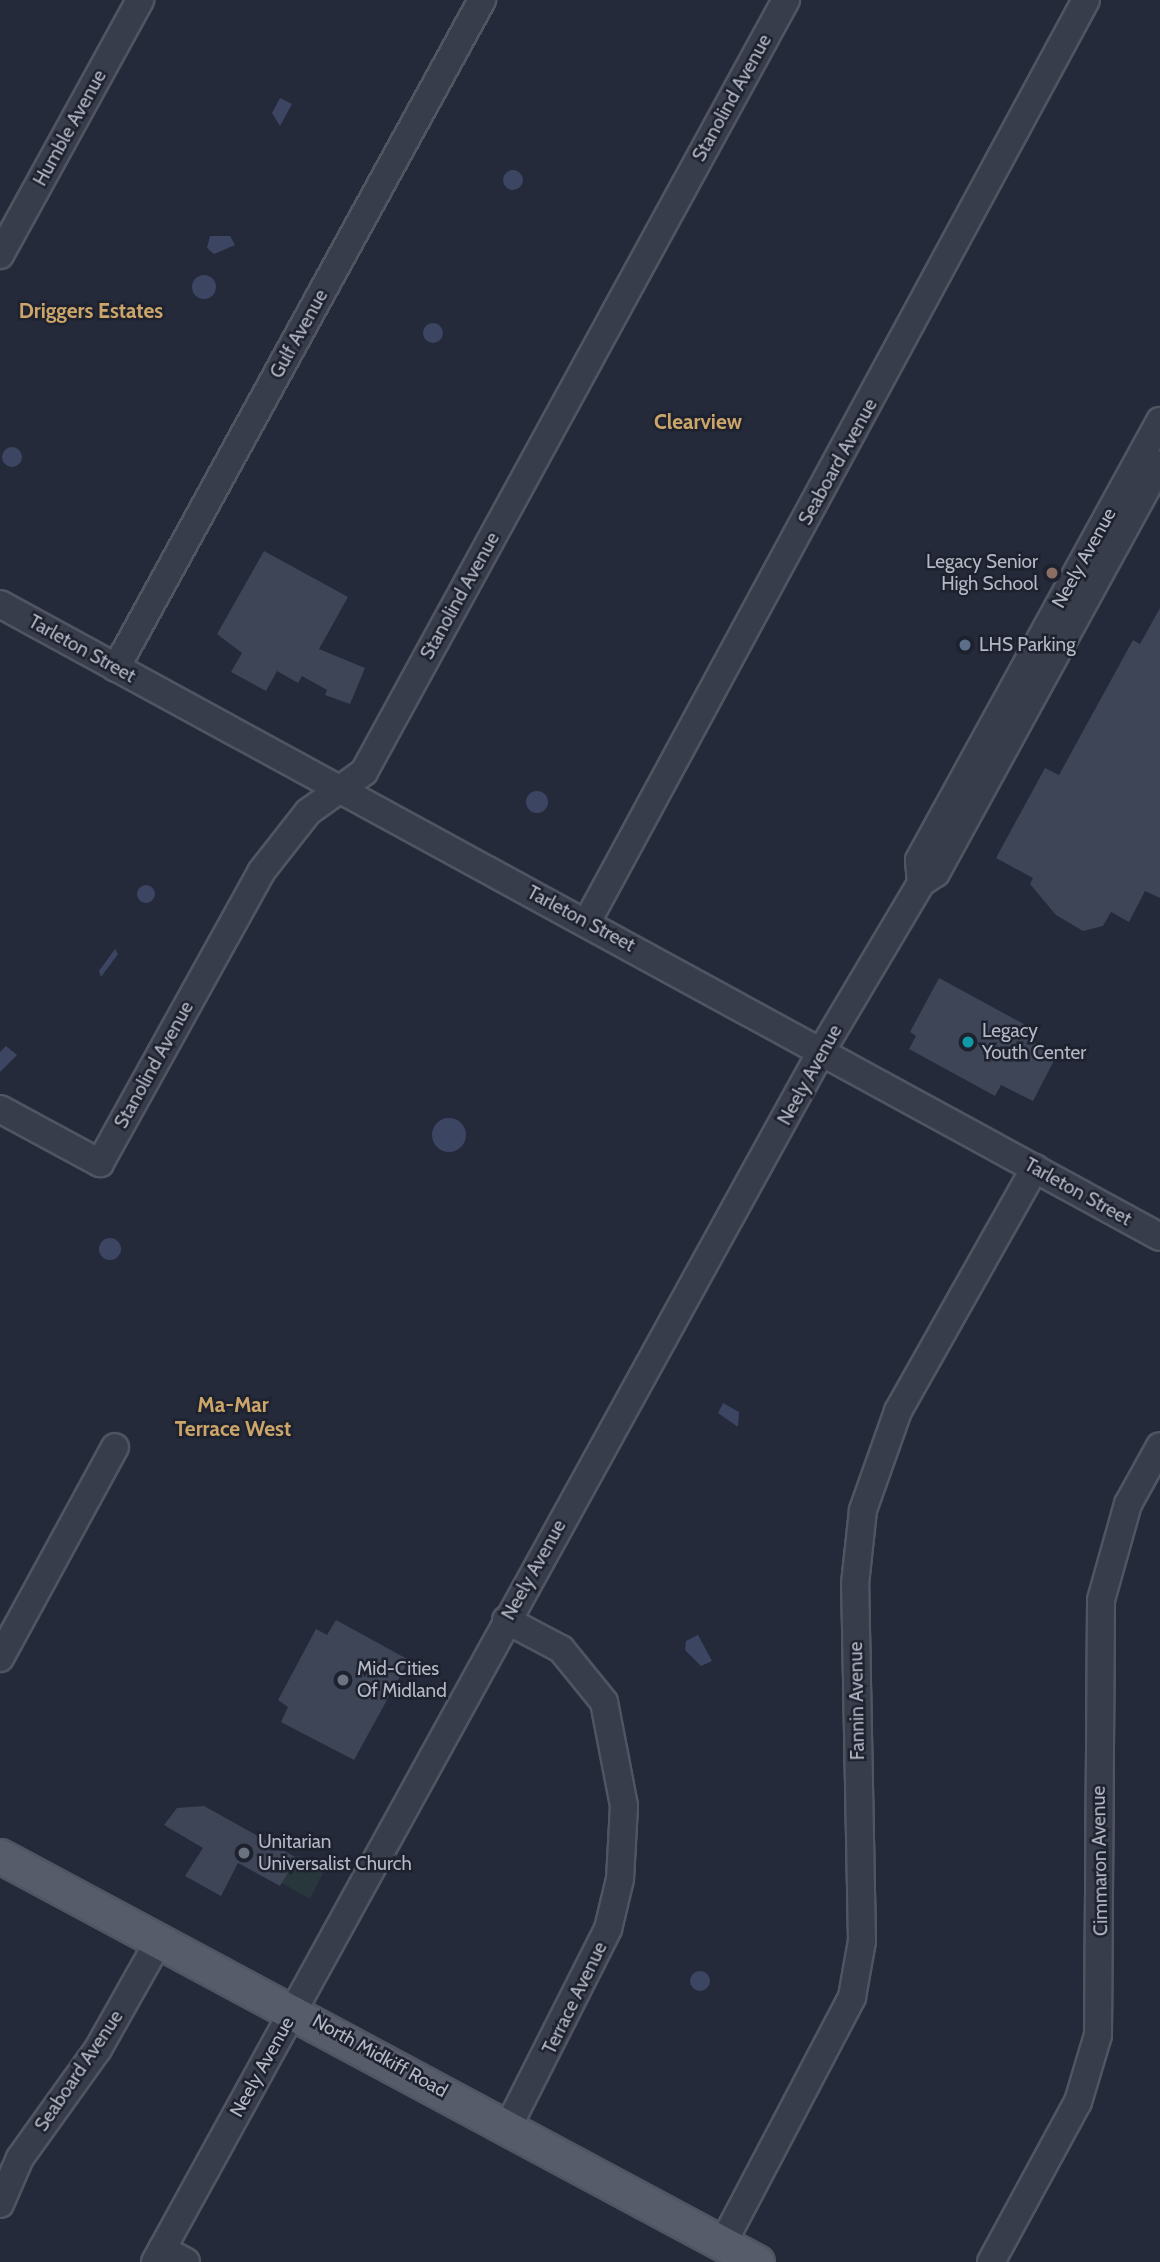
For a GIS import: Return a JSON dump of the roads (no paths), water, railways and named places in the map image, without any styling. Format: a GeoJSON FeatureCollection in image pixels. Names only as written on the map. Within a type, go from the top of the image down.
{"type":"FeatureCollection","features":[{"type":"Feature","properties":{"kind":"main road","name":"North Midkiff Road"},"geometry":{"type":"LineString","coordinates":[[0,1856],[294,2009],[757,2262]]}},
{"type":"Feature","properties":{"kind":"street","name":"Humble Avenue"},"geometry":{"type":"LineString","coordinates":[[0,255],[140,0]]}},
{"type":"Feature","properties":{"kind":"street","name":"Gulf Avenue"},"geometry":{"type":"LineString","coordinates":[[116,668],[482,0]]}},
{"type":"Feature","properties":{"kind":"street","name":"Stanolind Avenue"},"geometry":{"type":"LineString","coordinates":[[0,1109],[100,1163],[261,872],[308,813],[364,772],[786,0]]}},
{"type":"Feature","properties":{"kind":"street","name":"Seaboard Avenue"},"geometry":{"type":"LineString","coordinates":[[587,922],[1086,0]]}},
{"type":"Feature","properties":{"kind":"street","name":"Neely Avenue"},"geometry":{"type":"LineString","coordinates":[[921,883],[919,860],[1160,421]]}},
{"type":"Feature","properties":{"kind":"street","name":"Neely Avenue"},"geometry":{"type":"LineString","coordinates":[[158,2255],[822,1051],[921,883],[936,873],[1160,464]]}},
{"type":"Feature","properties":{"kind":"street","name":"Tarleton Street"},"geometry":{"type":"LineString","coordinates":[[0,604],[1160,1237]]}},
{"type":"Feature","properties":{"kind":"street","name":"Fannin Avenue"},"geometry":{"type":"LineString","coordinates":[[723,2243],[852,1997],[862,1941],[855,1584],[863,1510],[898,1411],[1035,1168]]}},
{"type":"Feature","properties":{"kind":"street","name":"Cimmaron Avenue"},"geometry":{"type":"LineString","coordinates":[[991,2262],[1078,2102],[1098,2035],[1101,1600],[1128,1504],[1160,1446]]}},
{"type":"Feature","properties":{"kind":"street"},"geometry":{"type":"LineString","coordinates":[[0,1658],[115,1447]]}},
{"type":"Feature","properties":{"kind":"street","name":"Terrace Avenue"},"geometry":{"type":"LineString","coordinates":[[506,1620],[561,1649],[604,1702],[624,1807],[620,1878],[608,1929],[508,2127]]}},
{"type":"Feature","properties":{"kind":"street","name":"Seaboard Avenue"},"geometry":{"type":"LineString","coordinates":[[0,2204],[20,2158],[98,2049],[160,1939]]}},
{"type":"Feature","properties":{"kind":"street"},"geometry":{"type":"LineString","coordinates":[[158,2255],[186,2262]]}},
{"type":"Feature","properties":{"kind":"water"},"geometry":{"type":"Polygon","coordinates":[[[280,98],[292,104],[280,126],[272,113],[280,98]]]}},
{"type":"Feature","properties":{"kind":"water"},"geometry":{"type":"Polygon","coordinates":[[[509,170],[517,170],[523,180],[517,190],[509,190],[503,184],[503,176],[509,170]]]}},
{"type":"Feature","properties":{"kind":"water"},"geometry":{"type":"Polygon","coordinates":[[[210,236],[230,236],[235,245],[214,254],[207,248],[210,236]]]}},
{"type":"Feature","properties":{"kind":"water"},"geometry":{"type":"Polygon","coordinates":[[[204,275],[213,278],[216,287],[213,296],[204,299],[195,296],[192,287],[195,278],[204,275]]]}},
{"type":"Feature","properties":{"kind":"water"},"geometry":{"type":"Polygon","coordinates":[[[433,323],[440,326],[443,333],[440,340],[433,343],[426,340],[423,333],[426,326],[433,323]]]}},
{"type":"Feature","properties":{"kind":"water"},"geometry":{"type":"Polygon","coordinates":[[[12,447],[19,450],[22,457],[19,464],[12,467],[5,464],[2,457],[5,450],[12,447]]]}},
{"type":"Feature","properties":{"kind":"water"},"geometry":{"type":"Polygon","coordinates":[[[537,791],[545,794],[548,802],[545,810],[537,813],[529,810],[526,802],[529,794],[537,791]]]}},
{"type":"Feature","properties":{"kind":"water"},"geometry":{"type":"Polygon","coordinates":[[[142,885],[150,885],[155,894],[153,901],[142,903],[137,898],[137,890],[142,885]]]}},
{"type":"Feature","properties":{"kind":"water"},"geometry":{"type":"Polygon","coordinates":[[[115,949],[118,954],[101,977],[99,971],[115,949]]]}},
{"type":"Feature","properties":{"kind":"water"},"geometry":{"type":"Polygon","coordinates":[[[6,1046],[17,1055],[0,1072],[0,1052],[6,1046]]]}},
{"type":"Feature","properties":{"kind":"water"},"geometry":{"type":"Polygon","coordinates":[[[449,1118],[461,1123],[466,1135],[461,1147],[449,1152],[437,1147],[432,1135],[437,1123],[449,1118]]]}},
{"type":"Feature","properties":{"kind":"water"},"geometry":{"type":"Polygon","coordinates":[[[106,1238],[114,1238],[121,1245],[121,1253],[114,1260],[106,1260],[99,1253],[99,1245],[106,1238]]]}},
{"type":"Feature","properties":{"kind":"water"},"geometry":{"type":"Polygon","coordinates":[[[723,1403],[739,1412],[738,1427],[718,1413],[723,1403]]]}},
{"type":"Feature","properties":{"kind":"water"},"geometry":{"type":"Polygon","coordinates":[[[698,1635],[712,1661],[701,1666],[685,1650],[686,1641],[698,1635]]]}},
{"type":"Feature","properties":{"kind":"water"},"geometry":{"type":"Polygon","coordinates":[[[700,1971],[707,1974],[710,1981],[707,1988],[700,1991],[693,1988],[690,1981],[693,1974],[700,1971]]]}},
{"type":"Feature","properties":{"kind":"place","name":"Legacy Senior High School"},"geometry":{"type":"Point","coordinates":[1052,573]}},
{"type":"Feature","properties":{"kind":"place","name":"LHS Parking"},"geometry":{"type":"Point","coordinates":[965,645]}},
{"type":"Feature","properties":{"kind":"place","name":"Legacy Youth Center"},"geometry":{"type":"Point","coordinates":[968,1042]}},
{"type":"Feature","properties":{"kind":"place","name":"Mid-Cities Of Midland"},"geometry":{"type":"Point","coordinates":[343,1680]}},
{"type":"Feature","properties":{"kind":"place","name":"Unitarian Universalist Church"},"geometry":{"type":"Point","coordinates":[244,1853]}},
{"type":"Feature","properties":{"kind":"district","name":"Driggers Estates"},"geometry":{"type":"Point","coordinates":[91,311]}},
{"type":"Feature","properties":{"kind":"district","name":"Clearview"},"geometry":{"type":"Point","coordinates":[698,422]}},
{"type":"Feature","properties":{"kind":"district","name":"Ma-Mar Terrace West"},"geometry":{"type":"Point","coordinates":[233,1417]}}]}
